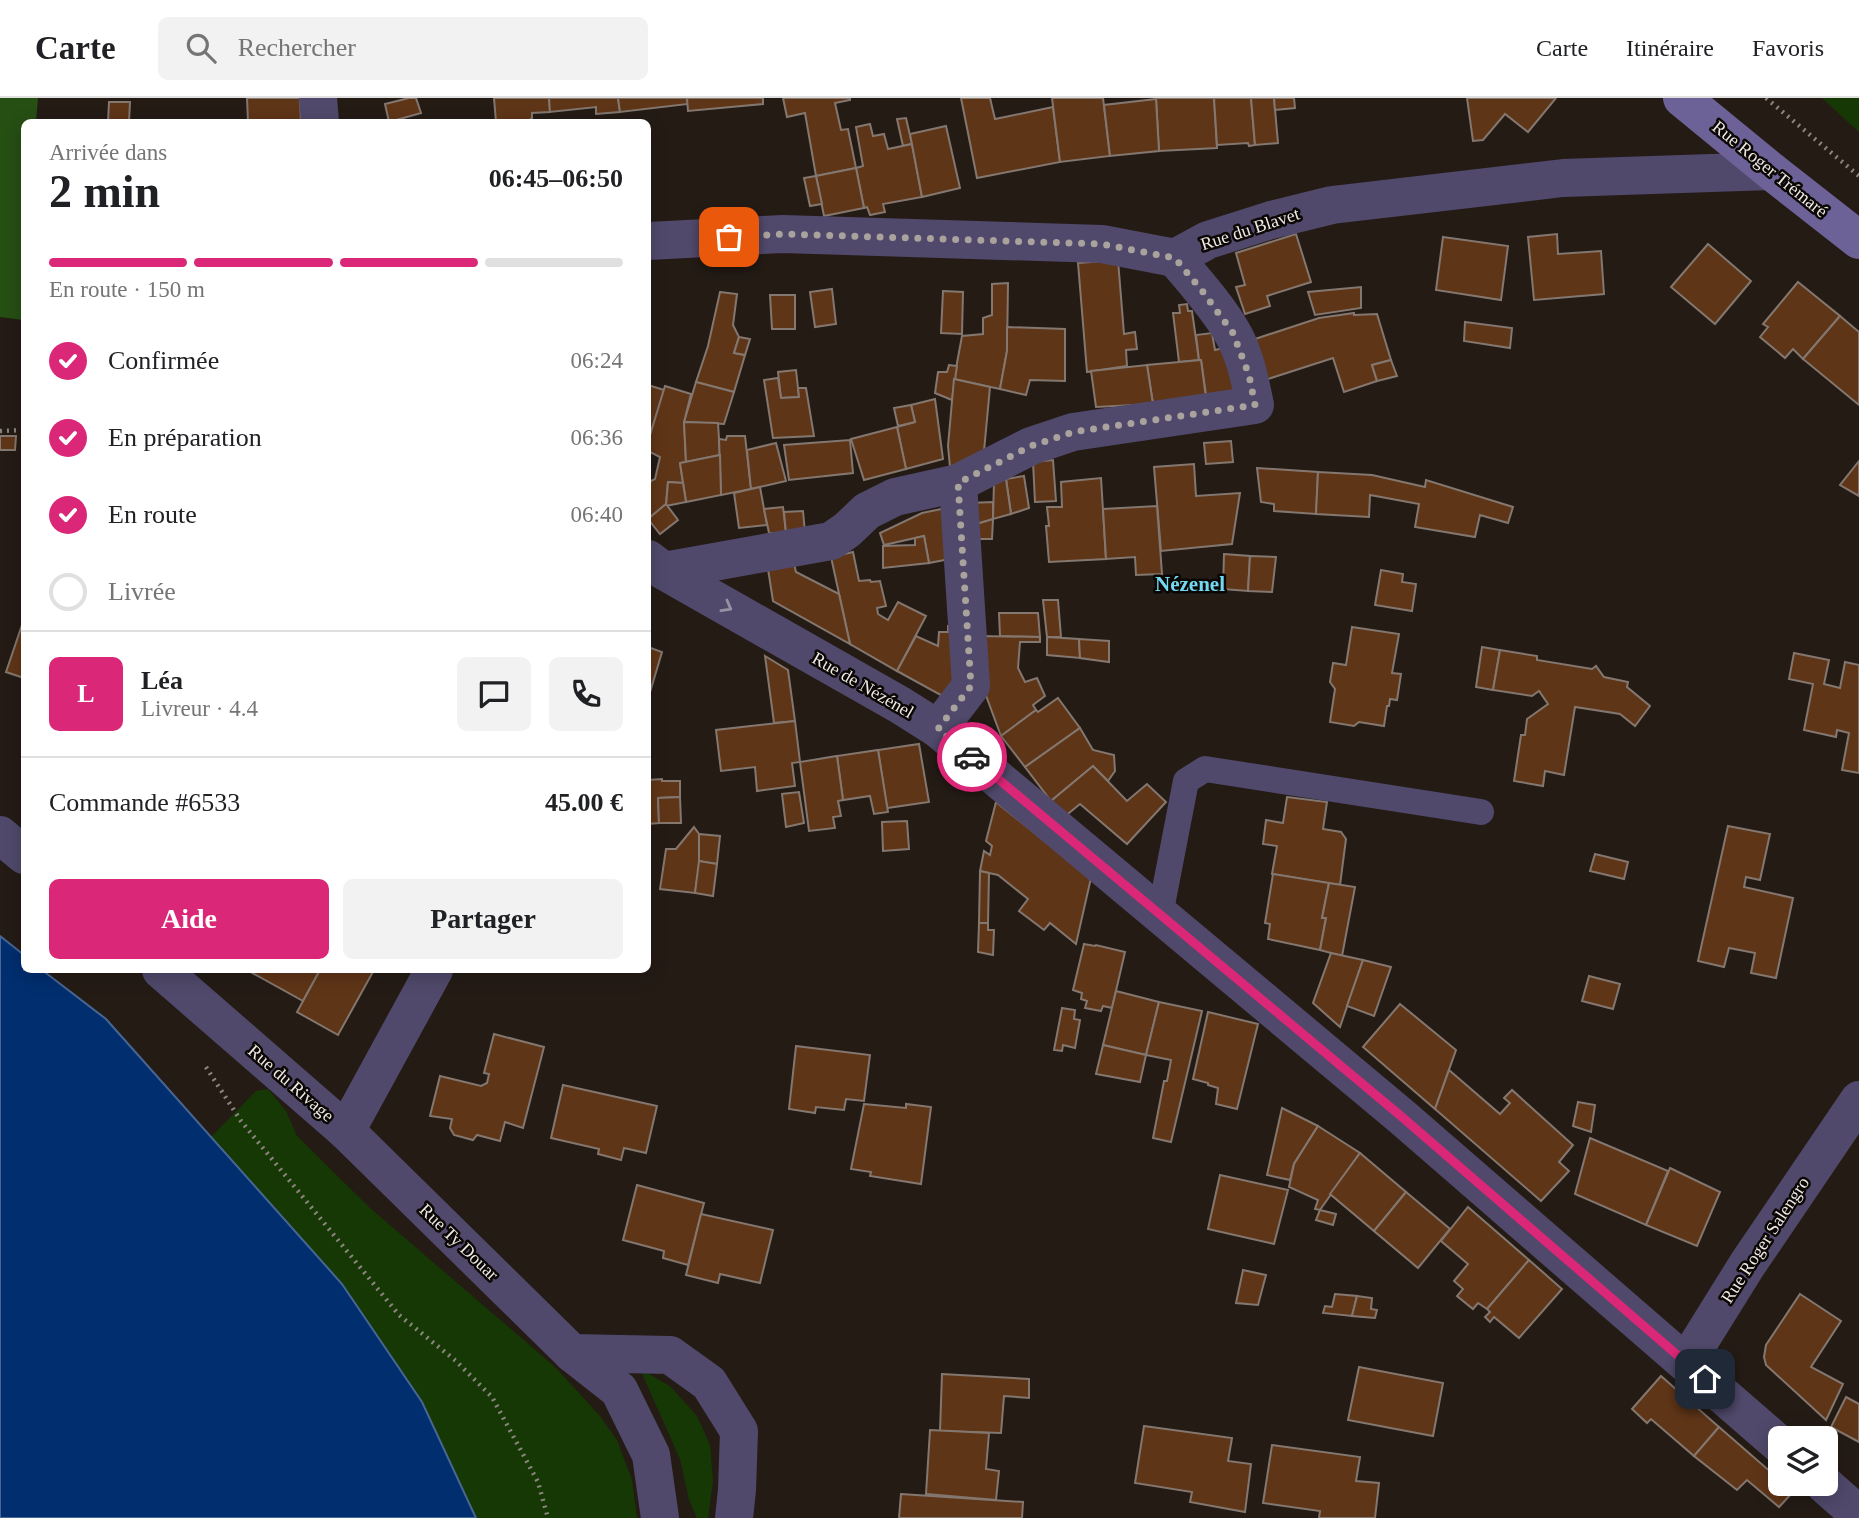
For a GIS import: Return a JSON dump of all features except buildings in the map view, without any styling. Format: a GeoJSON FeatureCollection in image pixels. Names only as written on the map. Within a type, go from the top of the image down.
{"type":"FeatureCollection","features":[{"type":"Feature","properties":{"kind":"street"},"geometry":{"type":"LineString","coordinates":[[318,98],[320,119]]}},
{"type":"Feature","properties":{"kind":"street","name":"Rue Roger Trémaré"},"geometry":{"type":"LineString","coordinates":[[1682,98],[1859,240]]}},
{"type":"Feature","properties":{"kind":"street","name":"Rue du Blavet"},"geometry":{"type":"LineString","coordinates":[[1175,258],[1209,240],[1270,220],[1332,205],[1563,178],[1771,171]]}},
{"type":"Feature","properties":{"kind":"street"},"geometry":{"type":"LineString","coordinates":[[651,241],[797,234],[1102,244],[1175,258],[1233,333],[1249,375],[1255,405],[1073,432],[1031,446],[958,483],[895,497],[867,512],[831,541],[656,565]]}},
{"type":"Feature","properties":{"kind":"street"},"geometry":{"type":"LineString","coordinates":[[938,729],[971,686],[958,483]]}},
{"type":"Feature","properties":{"kind":"street","name":"Rue de Nézénel"},"geometry":{"type":"LineString","coordinates":[[656,565],[938,729],[1402,1117],[1768,1435]]}},
{"type":"Feature","properties":{"kind":"street"},"geometry":{"type":"LineString","coordinates":[[0,835],[21,852]]}},
{"type":"Feature","properties":{"kind":"street","name":"Rue du Rivage"},"geometry":{"type":"LineString","coordinates":[[163,973],[346,1131],[431,973]]}},
{"type":"Feature","properties":{"kind":"street","name":"Rue Roger Salengro"},"geometry":{"type":"LineString","coordinates":[[1686,1363],[1746,1265],[1855,1113]]}},
{"type":"Feature","properties":{"kind":"street","name":"Rue Ty Douar"},"geometry":{"type":"LineString","coordinates":[[346,1131],[572,1353],[619,1390],[651,1455],[660,1518]]}},
{"type":"Feature","properties":{"kind":"street"},"geometry":{"type":"LineString","coordinates":[[572,1353],[670,1355],[709,1383],[739,1430],[733,1518]]}},
{"type":"Feature","properties":{"kind":"street"},"geometry":{"type":"LineString","coordinates":[[1838,1496],[1859,1515]]}},
{"type":"Feature","properties":{"kind":"lane"},"geometry":{"type":"LineString","coordinates":[[1160,915],[1186,781],[1205,769],[1480,812]]}},
{"type":"Feature","properties":{"kind":"path"},"geometry":{"type":"LineString","coordinates":[[1766,98],[1859,176]]}},
{"type":"Feature","properties":{"kind":"path"},"geometry":{"type":"LineString","coordinates":[[0,430],[21,430]]}},
{"type":"Feature","properties":{"kind":"path"},"geometry":{"type":"LineString","coordinates":[[203,1063],[241,1121],[399,1315],[456,1361],[492,1397],[538,1482],[548,1518]]}},
{"type":"Feature","properties":{"kind":"green space"},"geometry":{"type":"Polygon","coordinates":[[[0,98],[38,98],[36,119],[21,119],[21,320],[0,317],[0,98]]]}},
{"type":"Feature","properties":{"kind":"green space"},"geometry":{"type":"Polygon","coordinates":[[[1822,98],[1859,98],[1859,132],[1822,98]]]}},
{"type":"Feature","properties":{"kind":"green space"},"geometry":{"type":"Polygon","coordinates":[[[0,936],[21,953],[21,973],[46,973],[106,1019],[211,1137],[256,1091],[268,1089],[286,1111],[297,1136],[370,1208],[555,1367],[600,1416],[617,1440],[632,1480],[637,1518],[0,1518],[0,936]]]}},
{"type":"Feature","properties":{"kind":"green space"},"geometry":{"type":"Polygon","coordinates":[[[640,1369],[670,1386],[697,1416],[710,1445],[713,1481],[708,1518],[697,1518],[689,1500],[680,1459],[640,1369]]]}},
{"type":"Feature","properties":{"kind":"water"},"geometry":{"type":"Polygon","coordinates":[[[0,936],[21,953],[21,973],[46,973],[106,1019],[342,1284],[422,1402],[476,1518],[0,1518],[0,936]]]}},
{"type":"Feature","properties":{"kind":"way so far"},"geometry":{"type":"LineString","coordinates":[[729,237],[783,234],[1102,244],[1150,252],[1175,258],[1233,333],[1249,375],[1255,405],[1073,432],[1031,446],[958,483],[971,686],[938,729],[972,757]]}},
{"type":"Feature","properties":{"kind":"district","name":"Nézenel"},"geometry":{"type":"Point","coordinates":[1190,584]}},
{"type":"Feature","properties":{"kind":"route"},"geometry":{"type":"LineString","coordinates":[[972,757],[1402,1117],[1705,1379]]}}]}
